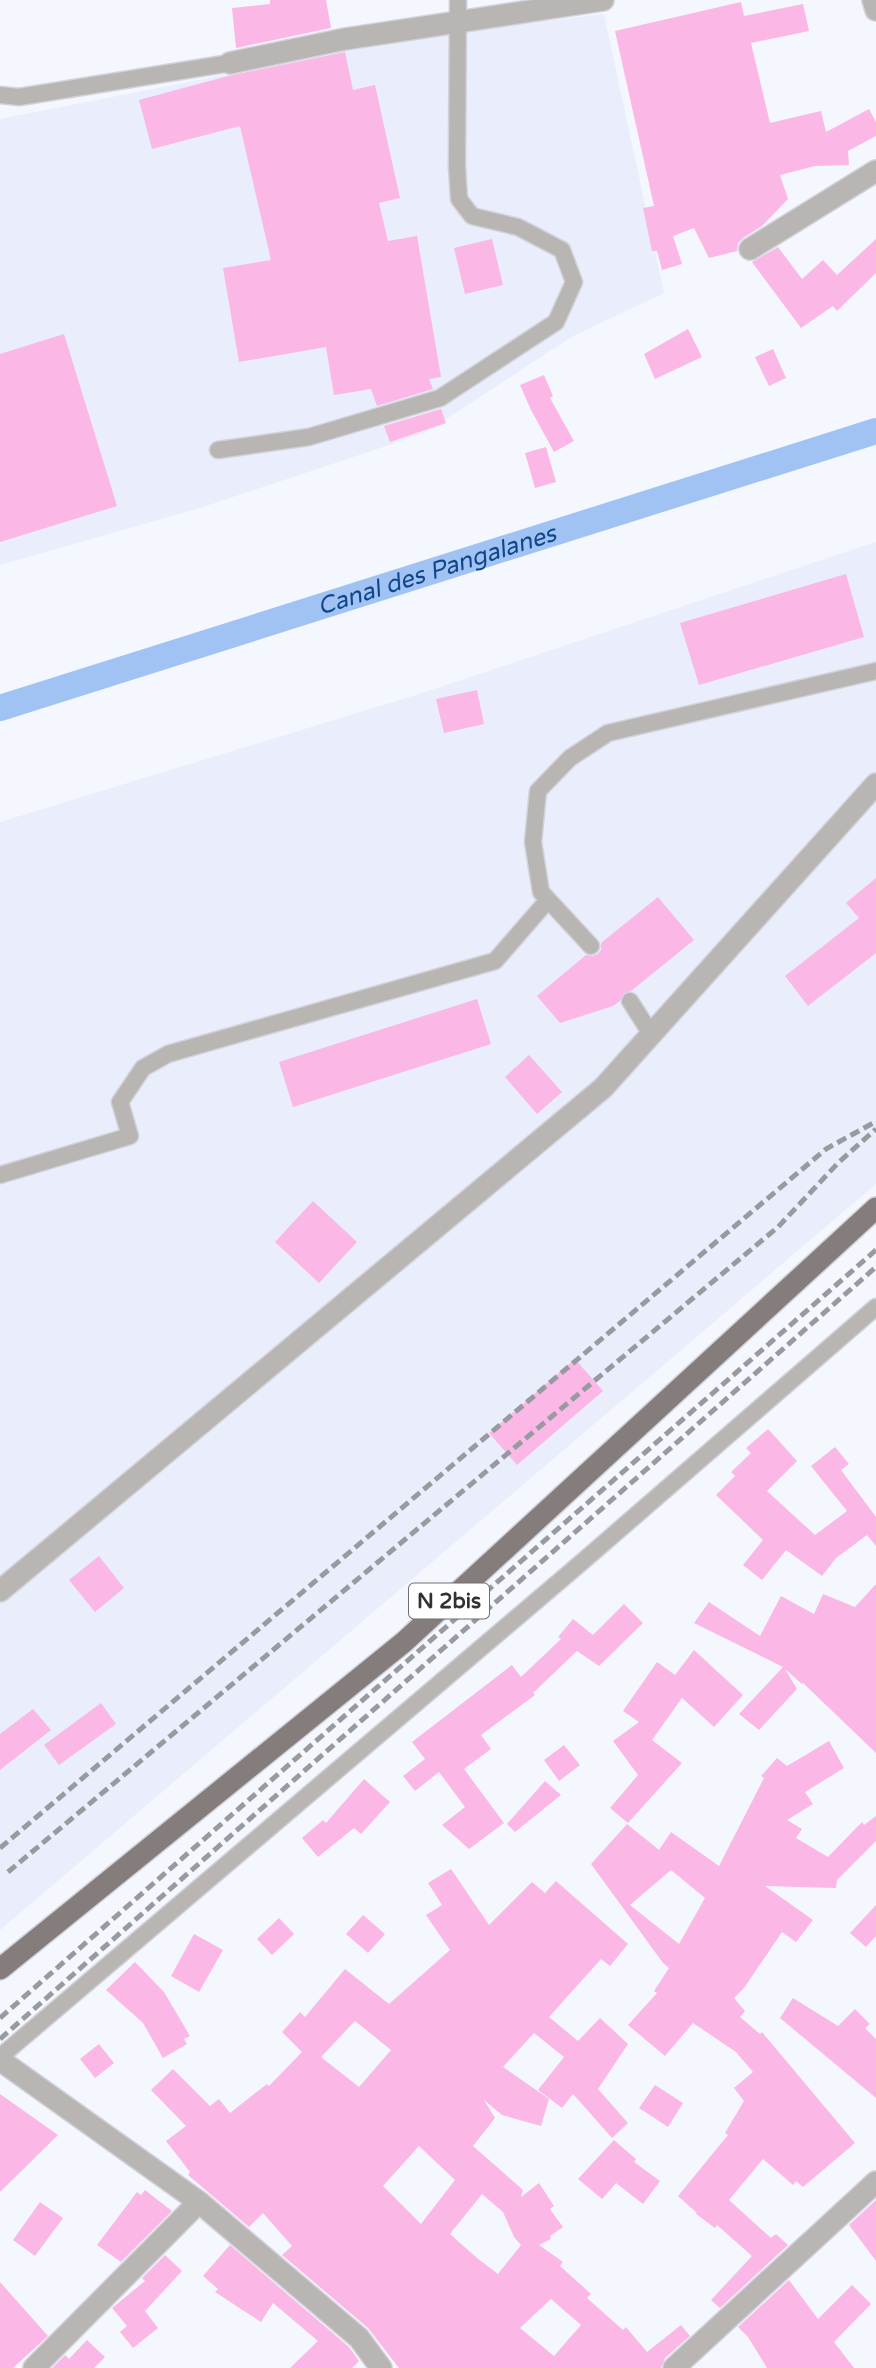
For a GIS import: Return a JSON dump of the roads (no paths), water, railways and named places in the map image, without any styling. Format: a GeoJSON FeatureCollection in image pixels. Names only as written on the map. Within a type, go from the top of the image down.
{"type":"FeatureCollection","features":[{"type":"Feature","properties":{"kind":"main road","name":"N 2bis"},"geometry":{"type":"LineString","coordinates":[[0,1969],[404,1642],[876,1208]]}},
{"type":"Feature","properties":{"kind":"street"},"geometry":{"type":"LineString","coordinates":[[230,63],[345,39],[458,11],[603,0]]}},
{"type":"Feature","properties":{"kind":"street"},"geometry":{"type":"LineString","coordinates":[[873,0],[876,10]]}},
{"type":"Feature","properties":{"kind":"street"},"geometry":{"type":"LineString","coordinates":[[750,249],[876,171]]}},
{"type":"Feature","properties":{"kind":"street"},"geometry":{"type":"LineString","coordinates":[[0,1591],[603,1088],[876,784]]}},
{"type":"Feature","properties":{"kind":"street"},"geometry":{"type":"LineString","coordinates":[[0,2058],[200,2202],[359,2338],[381,2368]]}},
{"type":"Feature","properties":{"kind":"street"},"geometry":{"type":"LineString","coordinates":[[674,2368],[876,2182]]}},
{"type":"Feature","properties":{"kind":"street"},"geometry":{"type":"LineString","coordinates":[[34,2368],[200,2202]]}},
{"type":"Feature","properties":{"kind":"lane"},"geometry":{"type":"LineString","coordinates":[[218,450],[309,437],[440,398],[555,322],[575,282],[562,250],[518,227],[472,216],[459,199],[458,11]]}},
{"type":"Feature","properties":{"kind":"lane"},"geometry":{"type":"LineString","coordinates":[[0,95],[19,97],[230,63]]}},
{"type":"Feature","properties":{"kind":"lane"},"geometry":{"type":"LineString","coordinates":[[591,946],[541,891],[533,842],[538,791],[570,758],[608,733],[876,671]]}},
{"type":"Feature","properties":{"kind":"lane"},"geometry":{"type":"LineString","coordinates":[[0,1175],[130,1136],[120,1102],[143,1068],[168,1054],[495,961],[548,900]]}},
{"type":"Feature","properties":{"kind":"lane"},"geometry":{"type":"LineString","coordinates":[[630,1002],[651,1034]]}},
{"type":"Feature","properties":{"kind":"lane"},"geometry":{"type":"LineString","coordinates":[[0,2058],[582,1562],[876,1307]]}},
{"type":"Feature","properties":{"kind":"waterway","name":"Canal des Pangalanes"},"geometry":{"type":"LineString","coordinates":[[0,708],[876,431]]}},
{"type":"Feature","properties":{"kind":"railway"},"geometry":{"type":"LineString","coordinates":[[0,1848],[826,1149],[875,1122]]}},
{"type":"Feature","properties":{"kind":"railway"},"geometry":{"type":"LineString","coordinates":[[8,1872],[778,1227],[839,1162],[876,1129]]}},
{"type":"Feature","properties":{"kind":"railway"},"geometry":{"type":"LineString","coordinates":[[0,2018],[876,1250]]}},
{"type":"Feature","properties":{"kind":"railway"},"geometry":{"type":"LineString","coordinates":[[0,2039],[876,1267]]}}]}
